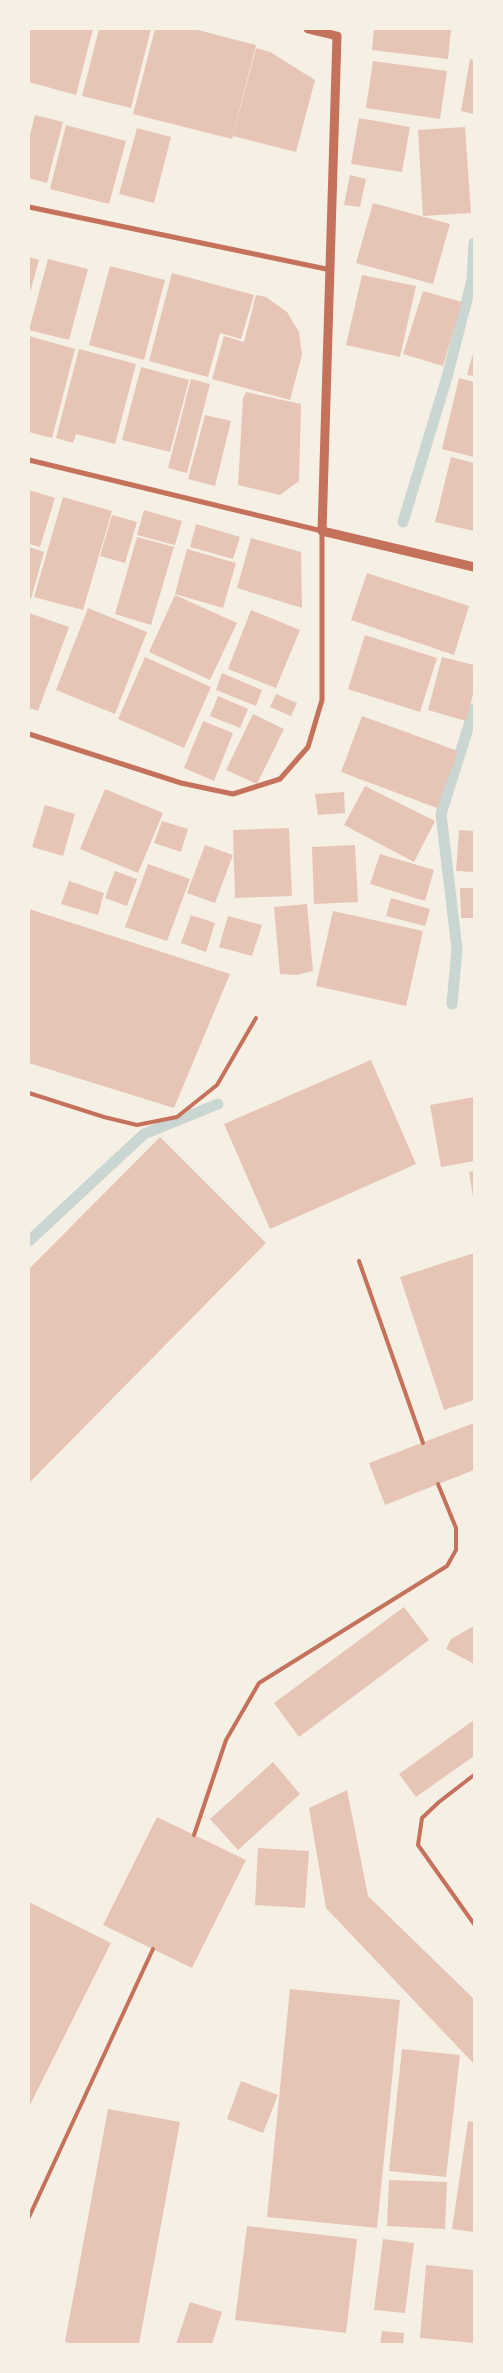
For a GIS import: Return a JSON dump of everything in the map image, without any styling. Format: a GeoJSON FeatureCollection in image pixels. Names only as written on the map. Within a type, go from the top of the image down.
{"type":"FeatureCollection","features":[{"type":"Feature","properties":{"kind":"street"},"geometry":{"type":"LineString","coordinates":[[29,734],[181,783],[233,794],[280,779],[308,748],[322,700],[322,531],[337,32],[308,29]]}},
{"type":"Feature","properties":{"kind":"street"},"geometry":{"type":"LineString","coordinates":[[29,207],[331,270]]}},
{"type":"Feature","properties":{"kind":"street"},"geometry":{"type":"LineString","coordinates":[[29,460],[474,567]]}},
{"type":"Feature","properties":{"kind":"lane"},"geometry":{"type":"LineString","coordinates":[[29,1093],[104,1117],[137,1125],[177,1117],[217,1085],[256,1018]]}},
{"type":"Feature","properties":{"kind":"lane"},"geometry":{"type":"LineString","coordinates":[[358,1261],[423,1443]]}},
{"type":"Feature","properties":{"kind":"lane"},"geometry":{"type":"LineString","coordinates":[[194,1835],[226,1740],[259,1683],[447,1566],[456,1550],[456,1528],[438,1484]]}},
{"type":"Feature","properties":{"kind":"lane"},"geometry":{"type":"LineString","coordinates":[[474,1775],[438,1802],[422,1818],[418,1845],[474,1924]]}},
{"type":"Feature","properties":{"kind":"lane"},"geometry":{"type":"LineString","coordinates":[[29,2217],[153,1949]]}},
{"type":"Feature","properties":{"kind":"building"},"geometry":{"type":"Polygon","coordinates":[[[29,29],[93,29],[76,95],[29,82],[29,29]]]}},
{"type":"Feature","properties":{"kind":"building"},"geometry":{"type":"Polygon","coordinates":[[[99,29],[151,29],[131,108],[82,96],[99,29]]]}},
{"type":"Feature","properties":{"kind":"building"},"geometry":{"type":"Polygon","coordinates":[[[155,29],[194,29],[256,45],[232,139],[133,114],[155,29]]]}},
{"type":"Feature","properties":{"kind":"building"},"geometry":{"type":"Polygon","coordinates":[[[374,29],[451,29],[448,59],[372,50],[374,29]]]}},
{"type":"Feature","properties":{"kind":"building"},"geometry":{"type":"Polygon","coordinates":[[[256,48],[270,52],[315,80],[296,152],[233,136],[256,48]]]}},
{"type":"Feature","properties":{"kind":"building"},"geometry":{"type":"Polygon","coordinates":[[[470,59],[474,60],[474,114],[461,111],[470,59]]]}},
{"type":"Feature","properties":{"kind":"building"},"geometry":{"type":"Polygon","coordinates":[[[373,61],[447,71],[440,119],[366,108],[373,61]]]}},
{"type":"Feature","properties":{"kind":"building"},"geometry":{"type":"Polygon","coordinates":[[[35,115],[63,122],[47,183],[29,178],[29,139],[35,115]]]}},
{"type":"Feature","properties":{"kind":"building"},"geometry":{"type":"Polygon","coordinates":[[[359,118],[410,127],[402,172],[351,164],[359,118]]]}},
{"type":"Feature","properties":{"kind":"building"},"geometry":{"type":"Polygon","coordinates":[[[66,125],[126,141],[109,204],[50,189],[66,125]]]}},
{"type":"Feature","properties":{"kind":"building"},"geometry":{"type":"Polygon","coordinates":[[[465,127],[471,213],[423,216],[418,130],[465,127]]]}},
{"type":"Feature","properties":{"kind":"building"},"geometry":{"type":"Polygon","coordinates":[[[137,128],[171,137],[154,203],[119,194],[137,128]]]}},
{"type":"Feature","properties":{"kind":"building"},"geometry":{"type":"Polygon","coordinates":[[[350,175],[366,179],[360,207],[344,205],[350,175]]]}},
{"type":"Feature","properties":{"kind":"building"},"geometry":{"type":"Polygon","coordinates":[[[373,203],[450,224],[433,284],[356,263],[373,203]]]}},
{"type":"Feature","properties":{"kind":"building"},"geometry":{"type":"Polygon","coordinates":[[[29,257],[39,260],[29,296],[29,257]]]}},
{"type":"Feature","properties":{"kind":"building"},"geometry":{"type":"Polygon","coordinates":[[[48,259],[88,269],[69,340],[29,330],[48,259]]]}},
{"type":"Feature","properties":{"kind":"building"},"geometry":{"type":"Polygon","coordinates":[[[110,266],[165,280],[144,360],[89,345],[110,266]]]}},
{"type":"Feature","properties":{"kind":"building"},"geometry":{"type":"Polygon","coordinates":[[[172,273],[254,295],[241,339],[220,333],[208,377],[149,361],[172,273]]]}},
{"type":"Feature","properties":{"kind":"building"},"geometry":{"type":"Polygon","coordinates":[[[362,275],[416,286],[400,357],[346,345],[362,275]]]}},
{"type":"Feature","properties":{"kind":"building"},"geometry":{"type":"Polygon","coordinates":[[[423,291],[462,302],[443,366],[403,354],[423,291]]]}},
{"type":"Feature","properties":{"kind":"building"},"geometry":{"type":"Polygon","coordinates":[[[256,295],[266,297],[287,312],[299,332],[302,355],[290,400],[212,379],[224,336],[244,342],[256,295]]]}},
{"type":"Feature","properties":{"kind":"building"},"geometry":{"type":"Polygon","coordinates":[[[29,336],[75,349],[52,438],[29,432],[29,336]]]}},
{"type":"Feature","properties":{"kind":"building"},"geometry":{"type":"Polygon","coordinates":[[[79,349],[136,364],[115,444],[76,434],[73,443],[56,438],[79,349]]]}},
{"type":"Feature","properties":{"kind":"building"},"geometry":{"type":"Polygon","coordinates":[[[474,350],[474,376],[467,375],[474,350]]]}},
{"type":"Feature","properties":{"kind":"building"},"geometry":{"type":"Polygon","coordinates":[[[141,367],[189,380],[170,452],[122,440],[141,367]]]}},
{"type":"Feature","properties":{"kind":"building"},"geometry":{"type":"Polygon","coordinates":[[[459,378],[474,382],[474,457],[442,449],[459,378]]]}},
{"type":"Feature","properties":{"kind":"building"},"geometry":{"type":"Polygon","coordinates":[[[191,379],[210,384],[187,473],[168,468],[191,379]]]}},
{"type":"Feature","properties":{"kind":"building"},"geometry":{"type":"Polygon","coordinates":[[[246,392],[301,404],[299,481],[280,495],[238,485],[243,398],[246,392]]]}},
{"type":"Feature","properties":{"kind":"building"},"geometry":{"type":"Polygon","coordinates":[[[205,415],[231,421],[215,486],[188,479],[205,415]]]}},
{"type":"Feature","properties":{"kind":"building"},"geometry":{"type":"Polygon","coordinates":[[[451,457],[474,463],[474,531],[435,522],[451,457]]]}},
{"type":"Feature","properties":{"kind":"building"},"geometry":{"type":"Polygon","coordinates":[[[29,490],[55,498],[40,547],[29,544],[29,490]]]}},
{"type":"Feature","properties":{"kind":"building"},"geometry":{"type":"Polygon","coordinates":[[[63,497],[112,511],[83,610],[34,597],[63,497]]]}},
{"type":"Feature","properties":{"kind":"building"},"geometry":{"type":"Polygon","coordinates":[[[144,510],[182,521],[175,545],[137,535],[144,510]]]}},
{"type":"Feature","properties":{"kind":"building"},"geometry":{"type":"Polygon","coordinates":[[[112,515],[137,522],[125,563],[100,556],[112,515]]]}},
{"type":"Feature","properties":{"kind":"building"},"geometry":{"type":"Polygon","coordinates":[[[196,524],[240,537],[233,559],[190,547],[196,524]]]}},
{"type":"Feature","properties":{"kind":"building"},"geometry":{"type":"Polygon","coordinates":[[[137,537],[174,547],[151,625],[115,614],[137,537]]]}},
{"type":"Feature","properties":{"kind":"building"},"geometry":{"type":"Polygon","coordinates":[[[251,538],[301,552],[302,608],[237,588],[251,538]]]}},
{"type":"Feature","properties":{"kind":"building"},"geometry":{"type":"Polygon","coordinates":[[[29,547],[44,552],[31,599],[29,598],[29,547]]]}},
{"type":"Feature","properties":{"kind":"building"},"geometry":{"type":"Polygon","coordinates":[[[187,549],[236,563],[223,608],[175,594],[187,549]]]}},
{"type":"Feature","properties":{"kind":"building"},"geometry":{"type":"Polygon","coordinates":[[[367,573],[469,606],[454,655],[351,620],[367,573]]]}},
{"type":"Feature","properties":{"kind":"building"},"geometry":{"type":"Polygon","coordinates":[[[175,595],[237,623],[210,680],[149,652],[175,595]]]}},
{"type":"Feature","properties":{"kind":"building"},"geometry":{"type":"Polygon","coordinates":[[[88,608],[147,632],[115,714],[56,690],[88,608]]]}},
{"type":"Feature","properties":{"kind":"building"},"geometry":{"type":"Polygon","coordinates":[[[251,610],[300,630],[276,688],[228,669],[251,610]]]}},
{"type":"Feature","properties":{"kind":"building"},"geometry":{"type":"Polygon","coordinates":[[[29,613],[69,627],[38,711],[29,708],[29,613]]]}},
{"type":"Feature","properties":{"kind":"building"},"geometry":{"type":"Polygon","coordinates":[[[365,635],[437,658],[420,712],[348,689],[365,635]]]}},
{"type":"Feature","properties":{"kind":"building"},"geometry":{"type":"Polygon","coordinates":[[[145,657],[211,687],[184,748],[118,719],[145,657]]]}},
{"type":"Feature","properties":{"kind":"building"},"geometry":{"type":"Polygon","coordinates":[[[442,657],[474,665],[474,691],[466,721],[428,710],[442,657]]]}},
{"type":"Feature","properties":{"kind":"building"},"geometry":{"type":"Polygon","coordinates":[[[222,673],[262,690],[256,706],[216,690],[222,673]]]}},
{"type":"Feature","properties":{"kind":"building"},"geometry":{"type":"Polygon","coordinates":[[[276,694],[297,703],[291,716],[270,707],[276,694]]]}},
{"type":"Feature","properties":{"kind":"building"},"geometry":{"type":"Polygon","coordinates":[[[218,696],[248,709],[240,728],[210,716],[218,696]]]}},
{"type":"Feature","properties":{"kind":"building"},"geometry":{"type":"Polygon","coordinates":[[[253,714],[284,729],[257,784],[226,770],[253,714]]]}},
{"type":"Feature","properties":{"kind":"building"},"geometry":{"type":"Polygon","coordinates":[[[362,716],[458,751],[437,808],[341,772],[362,716]]]}},
{"type":"Feature","properties":{"kind":"building"},"geometry":{"type":"Polygon","coordinates":[[[203,721],[233,733],[214,781],[184,768],[203,721]]]}},
{"type":"Feature","properties":{"kind":"building"},"geometry":{"type":"Polygon","coordinates":[[[365,786],[435,821],[414,862],[344,825],[365,786]]]}},
{"type":"Feature","properties":{"kind":"building"},"geometry":{"type":"Polygon","coordinates":[[[105,789],[163,813],[138,873],[80,849],[105,789]]]}},
{"type":"Feature","properties":{"kind":"building"},"geometry":{"type":"Polygon","coordinates":[[[344,792],[345,813],[318,815],[315,794],[344,792]]]}},
{"type":"Feature","properties":{"kind":"building"},"geometry":{"type":"Polygon","coordinates":[[[45,805],[75,814],[63,856],[32,847],[45,805]]]}},
{"type":"Feature","properties":{"kind":"building"},"geometry":{"type":"Polygon","coordinates":[[[162,821],[188,829],[181,852],[154,843],[162,821]]]}},
{"type":"Feature","properties":{"kind":"building"},"geometry":{"type":"Polygon","coordinates":[[[289,828],[292,896],[235,898],[233,830],[289,828]]]}},
{"type":"Feature","properties":{"kind":"building"},"geometry":{"type":"Polygon","coordinates":[[[459,830],[474,831],[474,872],[456,871],[459,830]]]}},
{"type":"Feature","properties":{"kind":"building"},"geometry":{"type":"Polygon","coordinates":[[[205,845],[233,855],[215,903],[187,893],[205,845]]]}},
{"type":"Feature","properties":{"kind":"building"},"geometry":{"type":"Polygon","coordinates":[[[355,845],[358,902],[314,904],[312,847],[355,845]]]}},
{"type":"Feature","properties":{"kind":"building"},"geometry":{"type":"Polygon","coordinates":[[[380,854],[434,870],[425,901],[370,884],[380,854]]]}},
{"type":"Feature","properties":{"kind":"building"},"geometry":{"type":"Polygon","coordinates":[[[148,864],[190,879],[167,941],[125,927],[148,864]]]}},
{"type":"Feature","properties":{"kind":"building"},"geometry":{"type":"Polygon","coordinates":[[[115,871],[137,879],[127,906],[105,898],[115,871]]]}},
{"type":"Feature","properties":{"kind":"building"},"geometry":{"type":"Polygon","coordinates":[[[69,881],[104,893],[98,915],[61,904],[69,881]]]}},
{"type":"Feature","properties":{"kind":"building"},"geometry":{"type":"Polygon","coordinates":[[[460,888],[474,888],[474,918],[461,918],[460,888]]]}},
{"type":"Feature","properties":{"kind":"building"},"geometry":{"type":"Polygon","coordinates":[[[391,898],[430,909],[425,926],[386,916],[391,898]]]}},
{"type":"Feature","properties":{"kind":"building"},"geometry":{"type":"Polygon","coordinates":[[[307,904],[313,971],[297,975],[280,974],[274,907],[307,904]]]}},
{"type":"Feature","properties":{"kind":"building"},"geometry":{"type":"Polygon","coordinates":[[[29,909],[230,974],[174,1108],[29,1063],[29,909]]]}},
{"type":"Feature","properties":{"kind":"building"},"geometry":{"type":"Polygon","coordinates":[[[333,911],[423,931],[406,1006],[316,986],[333,911]]]}},
{"type":"Feature","properties":{"kind":"building"},"geometry":{"type":"Polygon","coordinates":[[[191,915],[215,923],[206,952],[181,943],[191,915]]]}},
{"type":"Feature","properties":{"kind":"building"},"geometry":{"type":"Polygon","coordinates":[[[228,916],[262,925],[252,956],[219,947],[228,916]]]}},
{"type":"Feature","properties":{"kind":"building"},"geometry":{"type":"Polygon","coordinates":[[[371,1060],[416,1164],[270,1229],[224,1124],[371,1060]]]}},
{"type":"Feature","properties":{"kind":"building"},"geometry":{"type":"Polygon","coordinates":[[[474,1097],[474,1161],[441,1167],[430,1105],[474,1097]]]}},
{"type":"Feature","properties":{"kind":"building"},"geometry":{"type":"Polygon","coordinates":[[[160,1137],[266,1243],[29,1483],[29,1269],[160,1137]]]}},
{"type":"Feature","properties":{"kind":"building"},"geometry":{"type":"Polygon","coordinates":[[[474,1171],[474,1197],[473,1197],[469,1172],[474,1171]]]}},
{"type":"Feature","properties":{"kind":"building"},"geometry":{"type":"Polygon","coordinates":[[[474,1253],[474,1400],[444,1410],[400,1277],[474,1253]]]}},
{"type":"Feature","properties":{"kind":"building"},"geometry":{"type":"Polygon","coordinates":[[[474,1423],[474,1470],[385,1505],[369,1463],[474,1423]]]}},
{"type":"Feature","properties":{"kind":"building"},"geometry":{"type":"Polygon","coordinates":[[[404,1607],[429,1640],[299,1737],[274,1703],[404,1607]]]}},
{"type":"Feature","properties":{"kind":"building"},"geometry":{"type":"Polygon","coordinates":[[[474,1626],[474,1664],[446,1649],[451,1639],[474,1626]]]}},
{"type":"Feature","properties":{"kind":"building"},"geometry":{"type":"Polygon","coordinates":[[[474,1720],[474,1756],[416,1797],[399,1774],[474,1720]]]}},
{"type":"Feature","properties":{"kind":"building"},"geometry":{"type":"Polygon","coordinates":[[[273,1762],[300,1794],[238,1850],[210,1819],[273,1762]]]}},
{"type":"Feature","properties":{"kind":"building"},"geometry":{"type":"Polygon","coordinates":[[[347,1790],[368,1896],[474,1999],[474,2064],[326,1908],[309,1808],[347,1790]]]}},
{"type":"Feature","properties":{"kind":"building"},"geometry":{"type":"Polygon","coordinates":[[[157,1817],[246,1860],[192,1968],[103,1925],[157,1817]]]}},
{"type":"Feature","properties":{"kind":"building"},"geometry":{"type":"Polygon","coordinates":[[[258,1848],[309,1851],[305,1908],[255,1905],[258,1848]]]}},
{"type":"Feature","properties":{"kind":"building"},"geometry":{"type":"Polygon","coordinates":[[[29,1902],[111,1943],[29,2107],[29,1902]]]}},
{"type":"Feature","properties":{"kind":"building"},"geometry":{"type":"Polygon","coordinates":[[[290,1989],[400,2000],[377,2228],[267,2217],[290,1989]]]}},
{"type":"Feature","properties":{"kind":"building"},"geometry":{"type":"Polygon","coordinates":[[[402,2049],[460,2055],[446,2177],[389,2171],[402,2049]]]}},
{"type":"Feature","properties":{"kind":"building"},"geometry":{"type":"Polygon","coordinates":[[[241,2081],[278,2095],[263,2133],[227,2119],[241,2081]]]}},
{"type":"Feature","properties":{"kind":"building"},"geometry":{"type":"Polygon","coordinates":[[[108,2109],[180,2122],[139,2344],[74,2344],[65,2342],[108,2109]]]}},
{"type":"Feature","properties":{"kind":"building"},"geometry":{"type":"Polygon","coordinates":[[[468,2121],[474,2122],[474,2232],[452,2229],[468,2121]]]}},
{"type":"Feature","properties":{"kind":"building"},"geometry":{"type":"Polygon","coordinates":[[[389,2180],[447,2182],[445,2229],[387,2226],[389,2180]]]}},
{"type":"Feature","properties":{"kind":"building"},"geometry":{"type":"Polygon","coordinates":[[[247,2226],[357,2239],[346,2333],[235,2320],[247,2226]]]}},
{"type":"Feature","properties":{"kind":"building"},"geometry":{"type":"Polygon","coordinates":[[[383,2239],[414,2243],[405,2313],[374,2310],[383,2239]]]}},
{"type":"Feature","properties":{"kind":"building"},"geometry":{"type":"Polygon","coordinates":[[[426,2265],[474,2270],[474,2343],[420,2338],[426,2265]]]}},
{"type":"Feature","properties":{"kind":"building"},"geometry":{"type":"Polygon","coordinates":[[[190,2302],[222,2312],[212,2344],[176,2344],[190,2302]]]}},
{"type":"Feature","properties":{"kind":"building"},"geometry":{"type":"Polygon","coordinates":[[[382,2331],[404,2333],[403,2344],[380,2344],[382,2331]]]}},
{"type":"Feature","properties":{"kind":"waterway"},"geometry":{"type":"LineString","coordinates":[[403,522],[447,377],[472,280],[474,243]]}},
{"type":"Feature","properties":{"kind":"waterway"},"geometry":{"type":"LineString","coordinates":[[452,1004],[457,949],[441,814],[474,709]]}},
{"type":"Feature","properties":{"kind":"waterway"},"geometry":{"type":"LineString","coordinates":[[29,1241],[144,1134],[218,1104]]}}]}
